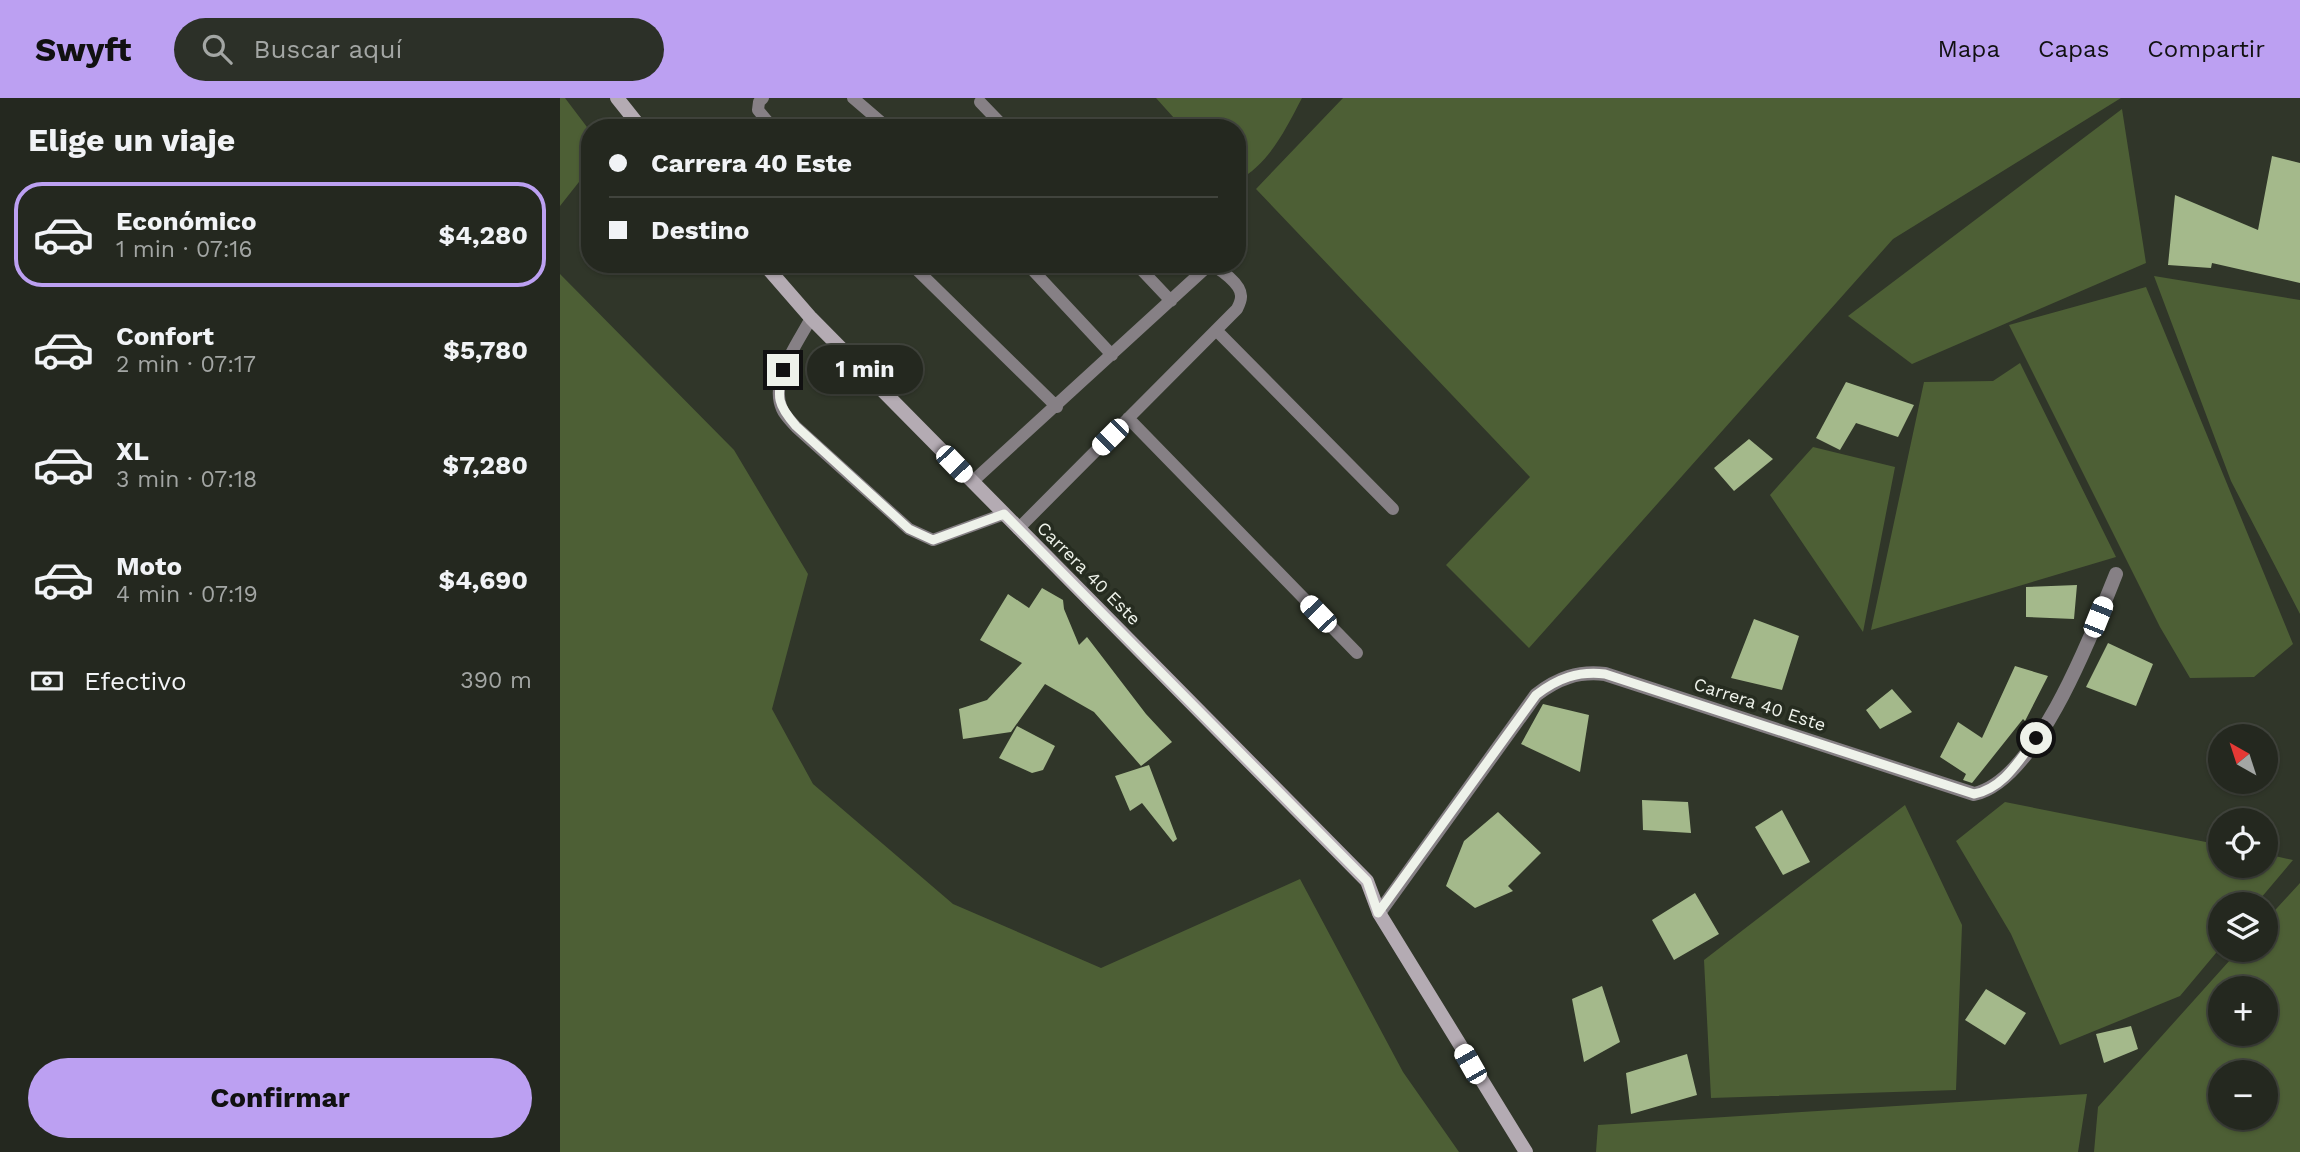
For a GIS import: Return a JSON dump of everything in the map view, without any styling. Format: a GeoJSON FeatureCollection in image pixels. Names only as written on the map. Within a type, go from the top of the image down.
{"type":"FeatureCollection","features":[{"type":"Feature","properties":{"kind":"street"},"geometry":{"type":"LineString","coordinates":[[617,98],[634,119]]}},
{"type":"Feature","properties":{"kind":"street","name":"Carrera 40 Este"},"geometry":{"type":"LineString","coordinates":[[772,273],[811,318],[1367,881],[1378,913],[1526,1152]]}},
{"type":"Feature","properties":{"kind":"street","name":"Carrera 40 Este"},"geometry":{"type":"LineString","coordinates":[[1378,913],[1536,695],[1549,685],[1577,674],[1605,674],[1974,794],[1992,788],[2003,781],[2049,722],[2090,639],[2116,574]]}},
{"type":"Feature","properties":{"kind":"lane"},"geometry":{"type":"LineString","coordinates":[[763,98],[759,102],[758,110],[766,119]]}},
{"type":"Feature","properties":{"kind":"lane"},"geometry":{"type":"LineString","coordinates":[[853,98],[878,119]]}},
{"type":"Feature","properties":{"kind":"lane"},"geometry":{"type":"LineString","coordinates":[[980,102],[996,119]]}},
{"type":"Feature","properties":{"kind":"lane"},"geometry":{"type":"LineString","coordinates":[[920,273],[1057,407]]}},
{"type":"Feature","properties":{"kind":"lane"},"geometry":{"type":"LineString","coordinates":[[1035,273],[1112,355]]}},
{"type":"Feature","properties":{"kind":"lane"},"geometry":{"type":"LineString","coordinates":[[1145,273],[1171,300]]}},
{"type":"Feature","properties":{"kind":"lane"},"geometry":{"type":"LineString","coordinates":[[972,482],[1200,273]]}},
{"type":"Feature","properties":{"kind":"lane"},"geometry":{"type":"LineString","coordinates":[[1018,528],[1237,309],[1241,296],[1239,288],[1223,273]]}},
{"type":"Feature","properties":{"kind":"lane"},"geometry":{"type":"LineString","coordinates":[[811,318],[783,370],[778,394],[782,411],[796,426],[909,529],[925,538],[947,537],[1004,514]]}},
{"type":"Feature","properties":{"kind":"lane"},"geometry":{"type":"LineString","coordinates":[[1216,330],[1394,509]]}},
{"type":"Feature","properties":{"kind":"lane"},"geometry":{"type":"LineString","coordinates":[[1128,418],[1357,653]]}},
{"type":"Feature","properties":{"kind":"green space"},"geometry":{"type":"Polygon","coordinates":[[[560,98],[565,98],[581,119],[581,179],[560,206],[560,98]]]}},
{"type":"Feature","properties":{"kind":"green space"},"geometry":{"type":"Polygon","coordinates":[[[1156,98],[1302,98],[1283,134],[1268,155],[1246,176],[1246,119],[1175,119],[1156,98]]]}},
{"type":"Feature","properties":{"kind":"green space"},"geometry":{"type":"Polygon","coordinates":[[[1343,98],[2121,98],[1893,239],[1529,648],[1446,565],[1530,477],[1256,189],[1343,98]]]}},
{"type":"Feature","properties":{"kind":"green space"},"geometry":{"type":"Polygon","coordinates":[[[2122,109],[2146,263],[1912,364],[1848,316],[2122,109]]]}},
{"type":"Feature","properties":{"kind":"green space"},"geometry":{"type":"Polygon","coordinates":[[[560,274],[734,450],[808,574],[772,709],[813,784],[953,904],[1101,968],[1300,879],[1403,1072],[1459,1152],[560,1152],[560,274]]]}},
{"type":"Feature","properties":{"kind":"green space"},"geometry":{"type":"Polygon","coordinates":[[[2154,276],[2300,300],[2300,614],[2231,481],[2154,276]]]}},
{"type":"Feature","properties":{"kind":"green space"},"geometry":{"type":"Polygon","coordinates":[[[2146,287],[2293,644],[2254,677],[2190,678],[2160,627],[2009,325],[2146,287]]]}},
{"type":"Feature","properties":{"kind":"green space"},"geometry":{"type":"Polygon","coordinates":[[[2020,363],[2116,557],[1871,630],[1924,382],[1993,381],[2020,363]]]}},
{"type":"Feature","properties":{"kind":"green space"},"geometry":{"type":"Polygon","coordinates":[[[1813,447],[1895,467],[1863,632],[1770,495],[1813,447]]]}},
{"type":"Feature","properties":{"kind":"green space"},"geometry":{"type":"Polygon","coordinates":[[[2005,802],[2208,842],[2208,878],[2278,878],[2266,892],[2208,892],[2208,962],[2180,996],[2060,1045],[2011,934],[1956,841],[2005,802]]]}},
{"type":"Feature","properties":{"kind":"green space"},"geometry":{"type":"Polygon","coordinates":[[[1905,805],[1962,925],[1956,1090],[1711,1098],[1704,960],[1905,805]]]}},
{"type":"Feature","properties":{"kind":"green space"},"geometry":{"type":"Polygon","coordinates":[[[2278,857],[2293,860],[2278,878],[2278,857]]]}},
{"type":"Feature","properties":{"kind":"green space"},"geometry":{"type":"Polygon","coordinates":[[[2300,883],[2300,1152],[2094,1152],[2098,1107],[2208,985],[2208,1046],[2278,1046],[2278,976],[2216,976],[2228,962],[2278,962],[2278,907],[2300,883]]]}},
{"type":"Feature","properties":{"kind":"green space"},"geometry":{"type":"Polygon","coordinates":[[[2087,1094],[2078,1152],[1596,1152],[1598,1125],[2087,1094]]]}},
{"type":"Feature","properties":{"kind":"building"},"geometry":{"type":"Polygon","coordinates":[[[2272,156],[2300,163],[2300,283],[2212,263],[2211,268],[2168,265],[2175,195],[2258,230],[2272,156]]]}},
{"type":"Feature","properties":{"kind":"building"},"geometry":{"type":"Polygon","coordinates":[[[1846,382],[1914,405],[1898,437],[1856,423],[1840,450],[1816,438],[1846,382]]]}},
{"type":"Feature","properties":{"kind":"building"},"geometry":{"type":"Polygon","coordinates":[[[1749,439],[1773,459],[1734,491],[1714,468],[1749,439]]]}},
{"type":"Feature","properties":{"kind":"building"},"geometry":{"type":"Polygon","coordinates":[[[2077,585],[2074,619],[2026,617],[2026,587],[2077,585]]]}},
{"type":"Feature","properties":{"kind":"building"},"geometry":{"type":"Polygon","coordinates":[[[1042,588],[1063,600],[1079,645],[1087,637],[1146,714],[1172,742],[1141,766],[1094,712],[1045,684],[1011,732],[963,739],[959,709],[987,700],[1022,663],[980,640],[1008,594],[1029,608],[1042,588]]]}},
{"type":"Feature","properties":{"kind":"building"},"geometry":{"type":"Polygon","coordinates":[[[1754,619],[1799,636],[1782,690],[1731,678],[1754,619]]]}},
{"type":"Feature","properties":{"kind":"building"},"geometry":{"type":"Polygon","coordinates":[[[2108,643],[2153,664],[2136,706],[2086,687],[2108,643]]]}},
{"type":"Feature","properties":{"kind":"building"},"geometry":{"type":"Polygon","coordinates":[[[2015,666],[2048,676],[2025,721],[2023,719],[1972,783],[1963,780],[1966,774],[1940,757],[1958,722],[1982,738],[2015,666]]]}},
{"type":"Feature","properties":{"kind":"building"},"geometry":{"type":"Polygon","coordinates":[[[1892,689],[1912,712],[1880,729],[1866,710],[1892,689]]]}},
{"type":"Feature","properties":{"kind":"building"},"geometry":{"type":"Polygon","coordinates":[[[1543,704],[1589,715],[1580,772],[1521,744],[1543,704]]]}},
{"type":"Feature","properties":{"kind":"building"},"geometry":{"type":"Polygon","coordinates":[[[1017,726],[1055,746],[1043,770],[1032,773],[999,758],[1017,726]]]}},
{"type":"Feature","properties":{"kind":"building"},"geometry":{"type":"Polygon","coordinates":[[[1149,765],[1177,839],[1173,842],[1142,803],[1130,811],[1115,776],[1149,765]]]}},
{"type":"Feature","properties":{"kind":"building"},"geometry":{"type":"Polygon","coordinates":[[[1642,800],[1688,802],[1691,833],[1643,830],[1642,800]]]}},
{"type":"Feature","properties":{"kind":"building"},"geometry":{"type":"Polygon","coordinates":[[[1782,810],[1810,862],[1783,875],[1755,827],[1782,810]]]}},
{"type":"Feature","properties":{"kind":"building"},"geometry":{"type":"Polygon","coordinates":[[[1498,812],[1541,853],[1508,886],[1513,891],[1475,908],[1446,886],[1464,841],[1498,812]]]}},
{"type":"Feature","properties":{"kind":"building"},"geometry":{"type":"Polygon","coordinates":[[[1695,893],[1719,934],[1674,960],[1652,920],[1695,893]]]}},
{"type":"Feature","properties":{"kind":"building"},"geometry":{"type":"Polygon","coordinates":[[[1602,986],[1620,1042],[1584,1062],[1572,999],[1602,986]]]}},
{"type":"Feature","properties":{"kind":"building"},"geometry":{"type":"Polygon","coordinates":[[[1986,989],[2026,1013],[2005,1045],[1965,1020],[1986,989]]]}},
{"type":"Feature","properties":{"kind":"building"},"geometry":{"type":"Polygon","coordinates":[[[2131,1026],[2138,1049],[2104,1063],[2096,1034],[2131,1026]]]}},
{"type":"Feature","properties":{"kind":"building"},"geometry":{"type":"Polygon","coordinates":[[[1687,1054],[1697,1095],[1631,1114],[1626,1073],[1687,1054]]]}},
{"type":"Feature","properties":{"kind":"route"},"geometry":{"type":"LineString","coordinates":[[783,370],[778,394],[782,411],[909,529],[933,540],[1004,514],[1367,881],[1378,913],[1536,695],[1549,685],[1577,674],[1605,674],[1974,794],[2003,781],[2036,738]]}}]}
